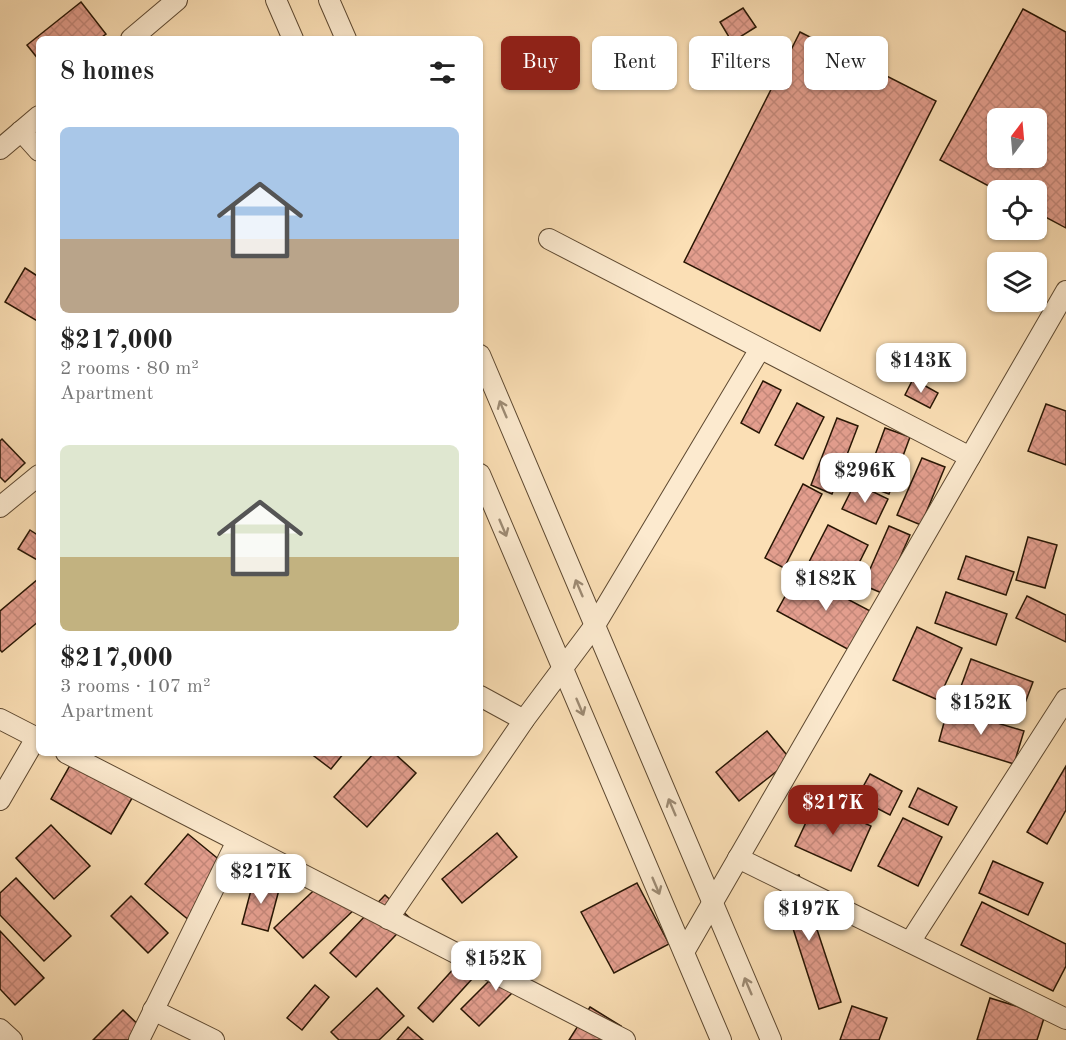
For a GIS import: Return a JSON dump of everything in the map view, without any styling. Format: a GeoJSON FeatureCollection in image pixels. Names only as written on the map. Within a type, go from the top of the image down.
{"type":"FeatureCollection","features":[{"type":"Feature","properties":{"kind":"street"},"geometry":{"type":"LineString","coordinates":[[135,36],[177,0]]}},
{"type":"Feature","properties":{"kind":"street"},"geometry":{"type":"LineString","coordinates":[[276,0],[292,36]]}},
{"type":"Feature","properties":{"kind":"street"},"geometry":{"type":"LineString","coordinates":[[329,0],[345,36]]}},
{"type":"Feature","properties":{"kind":"street"},"geometry":{"type":"LineString","coordinates":[[0,149],[36,119]]}},
{"type":"Feature","properties":{"kind":"street"},"geometry":{"type":"LineString","coordinates":[[21,131],[36,148]]}},
{"type":"Feature","properties":{"kind":"street"},"geometry":{"type":"LineString","coordinates":[[549,239],[970,458]]}},
{"type":"Feature","properties":{"kind":"street"},"geometry":{"type":"LineString","coordinates":[[684,952],[1066,291]]}},
{"type":"Feature","properties":{"kind":"street"},"geometry":{"type":"LineString","coordinates":[[388,919],[524,720],[595,625],[760,349]]}},
{"type":"Feature","properties":{"kind":"street"},"geometry":{"type":"LineString","coordinates":[[483,362],[771,1040]]}},
{"type":"Feature","properties":{"kind":"street"},"geometry":{"type":"LineString","coordinates":[[0,507],[36,477]]}},
{"type":"Feature","properties":{"kind":"street"},"geometry":{"type":"LineString","coordinates":[[483,481],[721,1040]]}},
{"type":"Feature","properties":{"kind":"street"},"geometry":{"type":"LineString","coordinates":[[483,698],[524,720]]}},
{"type":"Feature","properties":{"kind":"street"},"geometry":{"type":"LineString","coordinates":[[910,942],[1066,699]]}},
{"type":"Feature","properties":{"kind":"street"},"geometry":{"type":"LineString","coordinates":[[0,719],[36,738]]}},
{"type":"Feature","properties":{"kind":"street"},"geometry":{"type":"LineString","coordinates":[[0,800],[36,742]]}},
{"type":"Feature","properties":{"kind":"street"},"geometry":{"type":"LineString","coordinates":[[72,756],[625,1040]]}},
{"type":"Feature","properties":{"kind":"street"},"geometry":{"type":"LineString","coordinates":[[138,1040],[237,841]]}},
{"type":"Feature","properties":{"kind":"street"},"geometry":{"type":"LineString","coordinates":[[738,858],[1066,1019]]}},
{"type":"Feature","properties":{"kind":"street"},"geometry":{"type":"LineString","coordinates":[[153,1010],[214,1040]]}},
{"type":"Feature","properties":{"kind":"street"},"geometry":{"type":"LineString","coordinates":[[0,1029],[12,1040]]}},
{"type":"Feature","properties":{"kind":"building"},"geometry":{"type":"Polygon","coordinates":[[[81,2],[106,34],[103,36],[38,36],[81,2]]]}},
{"type":"Feature","properties":{"kind":"building"},"geometry":{"type":"Polygon","coordinates":[[[743,8],[756,27],[742,36],[728,36],[720,22],[743,8]]]}},
{"type":"Feature","properties":{"kind":"building"},"geometry":{"type":"Polygon","coordinates":[[[1023,9],[1066,32],[1066,228],[1047,218],[1047,180],[987,180],[987,185],[940,160],[1023,9]]]}},
{"type":"Feature","properties":{"kind":"building"},"geometry":{"type":"Polygon","coordinates":[[[800,32],[808,36],[804,36],[804,90],[888,90],[888,77],[936,101],[820,331],[684,262],[771,90],[792,90],[792,48],[800,32]]]}},
{"type":"Feature","properties":{"kind":"building"},"geometry":{"type":"Polygon","coordinates":[[[36,38],[36,56],[27,45],[36,38]]]}},
{"type":"Feature","properties":{"kind":"building"},"geometry":{"type":"Polygon","coordinates":[[[25,268],[36,275],[36,320],[5,302],[25,268]]]}},
{"type":"Feature","properties":{"kind":"building"},"geometry":{"type":"Polygon","coordinates":[[[913,379],[938,393],[930,408],[905,395],[913,379]]]}},
{"type":"Feature","properties":{"kind":"building"},"geometry":{"type":"Polygon","coordinates":[[[763,381],[781,390],[759,433],[741,423],[763,381]]]}},
{"type":"Feature","properties":{"kind":"building"},"geometry":{"type":"Polygon","coordinates":[[[797,403],[824,417],[803,459],[775,445],[797,403]]]}},
{"type":"Feature","properties":{"kind":"building"},"geometry":{"type":"Polygon","coordinates":[[[1046,404],[1066,411],[1066,465],[1028,451],[1046,404]]]}},
{"type":"Feature","properties":{"kind":"building"},"geometry":{"type":"Polygon","coordinates":[[[837,418],[858,426],[832,494],[811,485],[837,418]]]}},
{"type":"Feature","properties":{"kind":"building"},"geometry":{"type":"Polygon","coordinates":[[[885,428],[910,437],[889,494],[864,485],[885,428]]]}},
{"type":"Feature","properties":{"kind":"building"},"geometry":{"type":"Polygon","coordinates":[[[2,439],[25,463],[5,482],[0,477],[0,441],[2,439]]]}},
{"type":"Feature","properties":{"kind":"building"},"geometry":{"type":"Polygon","coordinates":[[[922,458],[945,467],[921,525],[897,515],[922,458]]]}},
{"type":"Feature","properties":{"kind":"building"},"geometry":{"type":"Polygon","coordinates":[[[855,483],[888,499],[876,524],[842,509],[855,483]]]}},
{"type":"Feature","properties":{"kind":"building"},"geometry":{"type":"Polygon","coordinates":[[[803,484],[822,494],[784,568],[765,558],[803,484]]]}},
{"type":"Feature","properties":{"kind":"building"},"geometry":{"type":"Polygon","coordinates":[[[828,525],[868,545],[848,585],[807,566],[828,525]]]}},
{"type":"Feature","properties":{"kind":"building"},"geometry":{"type":"Polygon","coordinates":[[[889,526],[910,535],[884,594],[863,585],[889,526]]]}},
{"type":"Feature","properties":{"kind":"building"},"geometry":{"type":"Polygon","coordinates":[[[30,530],[36,534],[36,559],[18,549],[30,530]]]}},
{"type":"Feature","properties":{"kind":"building"},"geometry":{"type":"Polygon","coordinates":[[[1028,537],[1057,545],[1045,588],[1016,580],[1028,537]]]}},
{"type":"Feature","properties":{"kind":"building"},"geometry":{"type":"Polygon","coordinates":[[[966,556],[1014,572],[1006,595],[958,579],[966,556]]]}},
{"type":"Feature","properties":{"kind":"building"},"geometry":{"type":"Polygon","coordinates":[[[798,573],[874,613],[853,652],[777,611],[798,573]]]}},
{"type":"Feature","properties":{"kind":"building"},"geometry":{"type":"Polygon","coordinates":[[[36,581],[36,624],[2,652],[0,650],[0,611],[36,581]]]}},
{"type":"Feature","properties":{"kind":"building"},"geometry":{"type":"Polygon","coordinates":[[[946,592],[1007,614],[996,645],[935,623],[946,592]]]}},
{"type":"Feature","properties":{"kind":"building"},"geometry":{"type":"Polygon","coordinates":[[[1027,596],[1066,615],[1066,642],[1016,618],[1027,596]]]}},
{"type":"Feature","properties":{"kind":"building"},"geometry":{"type":"Polygon","coordinates":[[[917,627],[962,648],[938,700],[893,680],[917,627]]]}},
{"type":"Feature","properties":{"kind":"building"},"geometry":{"type":"Polygon","coordinates":[[[971,659],[1033,682],[1022,711],[960,689],[971,659]]]}},
{"type":"Feature","properties":{"kind":"building"},"geometry":{"type":"Polygon","coordinates":[[[948,708],[1024,731],[1014,764],[939,741],[948,708]]]}},
{"type":"Feature","properties":{"kind":"building"},"geometry":{"type":"Polygon","coordinates":[[[767,731],[791,760],[739,801],[716,772],[767,731]]]}},
{"type":"Feature","properties":{"kind":"building"},"geometry":{"type":"Polygon","coordinates":[[[75,756],[82,756],[138,788],[111,834],[51,799],[75,756]]]}},
{"type":"Feature","properties":{"kind":"building"},"geometry":{"type":"Polygon","coordinates":[[[314,756],[342,756],[331,769],[314,756]]]}},
{"type":"Feature","properties":{"kind":"building"},"geometry":{"type":"Polygon","coordinates":[[[371,756],[397,756],[416,773],[367,827],[334,797],[371,756]]]}},
{"type":"Feature","properties":{"kind":"building"},"geometry":{"type":"Polygon","coordinates":[[[1066,766],[1066,810],[1047,844],[1027,832],[1066,766]]]}},
{"type":"Feature","properties":{"kind":"building"},"geometry":{"type":"Polygon","coordinates":[[[870,774],[902,791],[890,815],[857,798],[870,774]]]}},
{"type":"Feature","properties":{"kind":"building"},"geometry":{"type":"Polygon","coordinates":[[[918,788],[957,807],[948,825],[909,807],[918,788]]]}},
{"type":"Feature","properties":{"kind":"building"},"geometry":{"type":"Polygon","coordinates":[[[816,801],[871,826],[851,871],[795,846],[816,801]]]}},
{"type":"Feature","properties":{"kind":"building"},"geometry":{"type":"Polygon","coordinates":[[[903,818],[942,837],[918,886],[878,866],[903,818]]]}},
{"type":"Feature","properties":{"kind":"building"},"geometry":{"type":"Polygon","coordinates":[[[51,825],[90,866],[54,899],[16,858],[51,825]]]}},
{"type":"Feature","properties":{"kind":"building"},"geometry":{"type":"Polygon","coordinates":[[[497,833],[517,857],[462,903],[442,879],[497,833]]]}},
{"type":"Feature","properties":{"kind":"building"},"geometry":{"type":"Polygon","coordinates":[[[188,834],[233,871],[190,921],[145,884],[188,834]]]}},
{"type":"Feature","properties":{"kind":"building"},"geometry":{"type":"Polygon","coordinates":[[[993,861],[1043,883],[1028,915],[979,893],[993,861]]]}},
{"type":"Feature","properties":{"kind":"building"},"geometry":{"type":"Polygon","coordinates":[[[799,875],[841,1002],[819,1009],[778,882],[799,875]]]}},
{"type":"Feature","properties":{"kind":"building"},"geometry":{"type":"Polygon","coordinates":[[[328,877],[357,907],[303,958],[274,928],[328,877]]]}},
{"type":"Feature","properties":{"kind":"building"},"geometry":{"type":"Polygon","coordinates":[[[16,878],[71,936],[44,961],[0,915],[0,893],[16,878]]]}},
{"type":"Feature","properties":{"kind":"building"},"geometry":{"type":"Polygon","coordinates":[[[254,879],[280,886],[268,931],[242,924],[254,879]]]}},
{"type":"Feature","properties":{"kind":"building"},"geometry":{"type":"Polygon","coordinates":[[[637,883],[669,944],[614,973],[581,912],[637,883]]]}},
{"type":"Feature","properties":{"kind":"building"},"geometry":{"type":"Polygon","coordinates":[[[385,895],[411,919],[356,977],[330,953],[385,895]]]}},
{"type":"Feature","properties":{"kind":"building"},"geometry":{"type":"Polygon","coordinates":[[[131,896],[168,933],[148,953],[111,916],[131,896]]]}},
{"type":"Feature","properties":{"kind":"building"},"geometry":{"type":"Polygon","coordinates":[[[982,902],[1066,944],[1066,966],[1053,991],[961,945],[982,902]]]}},
{"type":"Feature","properties":{"kind":"building"},"geometry":{"type":"Polygon","coordinates":[[[0,931],[44,978],[15,1005],[0,989],[0,931]]]}},
{"type":"Feature","properties":{"kind":"building"},"geometry":{"type":"Polygon","coordinates":[[[467,954],[482,968],[433,1022],[418,1008],[467,954]]]}},
{"type":"Feature","properties":{"kind":"building"},"geometry":{"type":"Polygon","coordinates":[[[513,957],[531,974],[479,1026],[461,1009],[513,957]]]}},
{"type":"Feature","properties":{"kind":"building"},"geometry":{"type":"Polygon","coordinates":[[[315,985],[329,997],[302,1030],[287,1018],[315,985]]]}},
{"type":"Feature","properties":{"kind":"building"},"geometry":{"type":"Polygon","coordinates":[[[377,988],[404,1016],[379,1040],[339,1040],[331,1032],[377,988]]]}},
{"type":"Feature","properties":{"kind":"building"},"geometry":{"type":"Polygon","coordinates":[[[990,998],[1045,1015],[1037,1040],[977,1040],[990,998]]]}},
{"type":"Feature","properties":{"kind":"building"},"geometry":{"type":"Polygon","coordinates":[[[852,1006],[887,1018],[879,1040],[840,1040],[852,1006]]]}},
{"type":"Feature","properties":{"kind":"building"},"geometry":{"type":"Polygon","coordinates":[[[590,1007],[621,1026],[612,1040],[569,1040],[590,1007]]]}},
{"type":"Feature","properties":{"kind":"building"},"geometry":{"type":"Polygon","coordinates":[[[123,1010],[147,1033],[140,1040],[93,1040],[123,1010]]]}},
{"type":"Feature","properties":{"kind":"building"},"geometry":{"type":"Polygon","coordinates":[[[408,1027],[423,1040],[397,1040],[408,1027]]]}}]}
